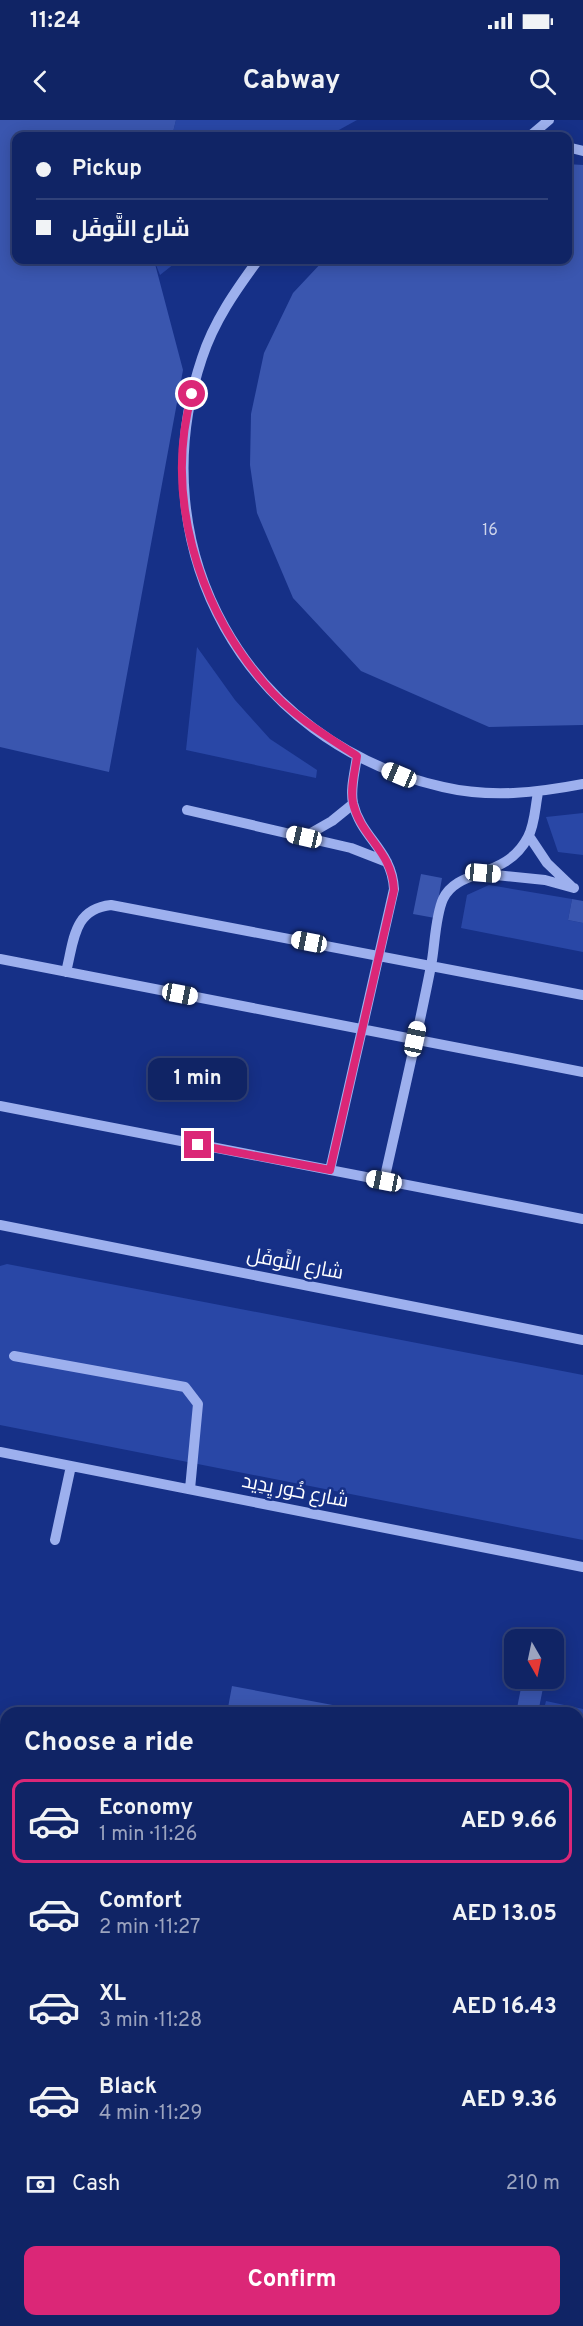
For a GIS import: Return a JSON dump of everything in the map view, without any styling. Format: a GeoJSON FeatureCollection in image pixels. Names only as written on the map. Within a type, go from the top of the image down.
{"type":"FeatureCollection","features":[{"type":"Feature","properties":{"kind":"street"},"geometry":{"type":"LineString","coordinates":[[535,132],[549,120]]}},
{"type":"Feature","properties":{"kind":"street"},"geometry":{"type":"LineString","coordinates":[[255,264],[227,303],[202,356],[187,413],[182,471],[187,529],[204,585],[230,638],[265,684],[307,725],[357,756],[399,775],[444,788],[491,793],[538,793],[583,784]]}},
{"type":"Feature","properties":{"kind":"street"},"geometry":{"type":"LineString","coordinates":[[330,1170],[394,890],[389,863],[358,818],[353,804],[352,790],[357,756]]}},
{"type":"Feature","properties":{"kind":"street"},"geometry":{"type":"LineString","coordinates":[[384,1181],[431,966],[441,902],[447,890],[459,881],[502,866],[518,853],[529,836],[538,793]]}},
{"type":"Feature","properties":{"kind":"street"},"geometry":{"type":"LineString","coordinates":[[304,837],[332,821],[353,804]]}},
{"type":"Feature","properties":{"kind":"street"},"geometry":{"type":"LineString","coordinates":[[187,810],[351,848],[389,863]]}},
{"type":"Feature","properties":{"kind":"street"},"geometry":{"type":"LineString","coordinates":[[483,873],[545,880],[574,888],[547,863],[529,836]]}},
{"type":"Feature","properties":{"kind":"street"},"geometry":{"type":"LineString","coordinates":[[66,972],[78,926],[83,918],[100,906],[111,905],[583,995]]}},
{"type":"Feature","properties":{"kind":"street"},"geometry":{"type":"LineString","coordinates":[[0,959],[583,1072]]}},
{"type":"Feature","properties":{"kind":"street"},"geometry":{"type":"LineString","coordinates":[[0,1106],[583,1219]]}},
{"type":"Feature","properties":{"kind":"street","name":"شارع النَّوفَل"},"geometry":{"type":"LineString","coordinates":[[0,1225],[583,1340]]}},
{"type":"Feature","properties":{"kind":"street"},"geometry":{"type":"LineString","coordinates":[[14,1356],[185,1387],[198,1404],[190,1489]]}},
{"type":"Feature","properties":{"kind":"street","name":"شارع خُور يِدِيد"},"geometry":{"type":"LineString","coordinates":[[0,1452],[583,1567]]}},
{"type":"Feature","properties":{"kind":"street"},"geometry":{"type":"LineString","coordinates":[[55,1540],[71,1466]]}},
{"type":"Feature","properties":{"kind":"shaded area"},"geometry":{"type":"Polygon","coordinates":[[[176,120],[357,120],[335,132],[173,132],[176,120]]]}},
{"type":"Feature","properties":{"kind":"shaded area"},"geometry":{"type":"Polygon","coordinates":[[[156,264],[174,264],[160,275],[156,264]]]}},
{"type":"Feature","properties":{"kind":"shaded area"},"geometry":{"type":"Polygon","coordinates":[[[197,647],[235,700],[270,739],[317,770],[316,778],[186,750],[197,647]]]}},
{"type":"Feature","properties":{"kind":"shaded area"},"geometry":{"type":"Polygon","coordinates":[[[583,813],[583,855],[558,852],[546,817],[583,813]]]}},
{"type":"Feature","properties":{"kind":"shaded area"},"geometry":{"type":"Polygon","coordinates":[[[489,885],[572,899],[568,920],[583,923],[583,952],[461,928],[467,895],[489,885]]]}},
{"type":"Feature","properties":{"kind":"shaded area"},"geometry":{"type":"Polygon","coordinates":[[[7,1264],[583,1375],[583,1540],[0,1425],[0,1266],[7,1264]]]}},
{"type":"Feature","properties":{"kind":"shaded area"},"geometry":{"type":"Polygon","coordinates":[[[546,1701],[574,1707],[544,1707],[546,1701]]]}},
{"type":"Feature","properties":{"kind":"building"},"geometry":{"type":"Polygon","coordinates":[[[0,120],[176,120],[173,132],[12,132],[12,264],[155,264],[183,370],[109,772],[0,747],[0,120]]]}},
{"type":"Feature","properties":{"kind":"building"},"geometry":{"type":"Polygon","coordinates":[[[572,164],[583,165],[583,725],[489,727],[361,671],[293,598],[257,513],[250,465],[251,414],[264,353],[293,293],[320,264],[572,264],[572,164]]]}},
{"type":"Feature","properties":{"kind":"building"},"geometry":{"type":"Polygon","coordinates":[[[421,874],[442,878],[435,918],[413,914],[421,874]]]}},
{"type":"Feature","properties":{"kind":"building"},"geometry":{"type":"Polygon","coordinates":[[[572,899],[583,901],[583,923],[568,920],[572,899]]]}},
{"type":"Feature","properties":{"kind":"building"},"geometry":{"type":"Polygon","coordinates":[[[232,1686],[343,1707],[228,1707],[232,1686]]]}},
{"type":"Feature","properties":{"kind":"building"},"geometry":{"type":"Polygon","coordinates":[[[521,1689],[543,1689],[539,1707],[517,1707],[521,1689]]]}},
{"type":"Feature","properties":{"kind":"route"},"geometry":{"type":"LineString","coordinates":[[192,394],[187,413],[182,471],[187,529],[204,585],[230,638],[265,684],[307,725],[357,756],[352,790],[353,804],[358,818],[389,863],[394,890],[330,1170],[198,1145]]}}]}
